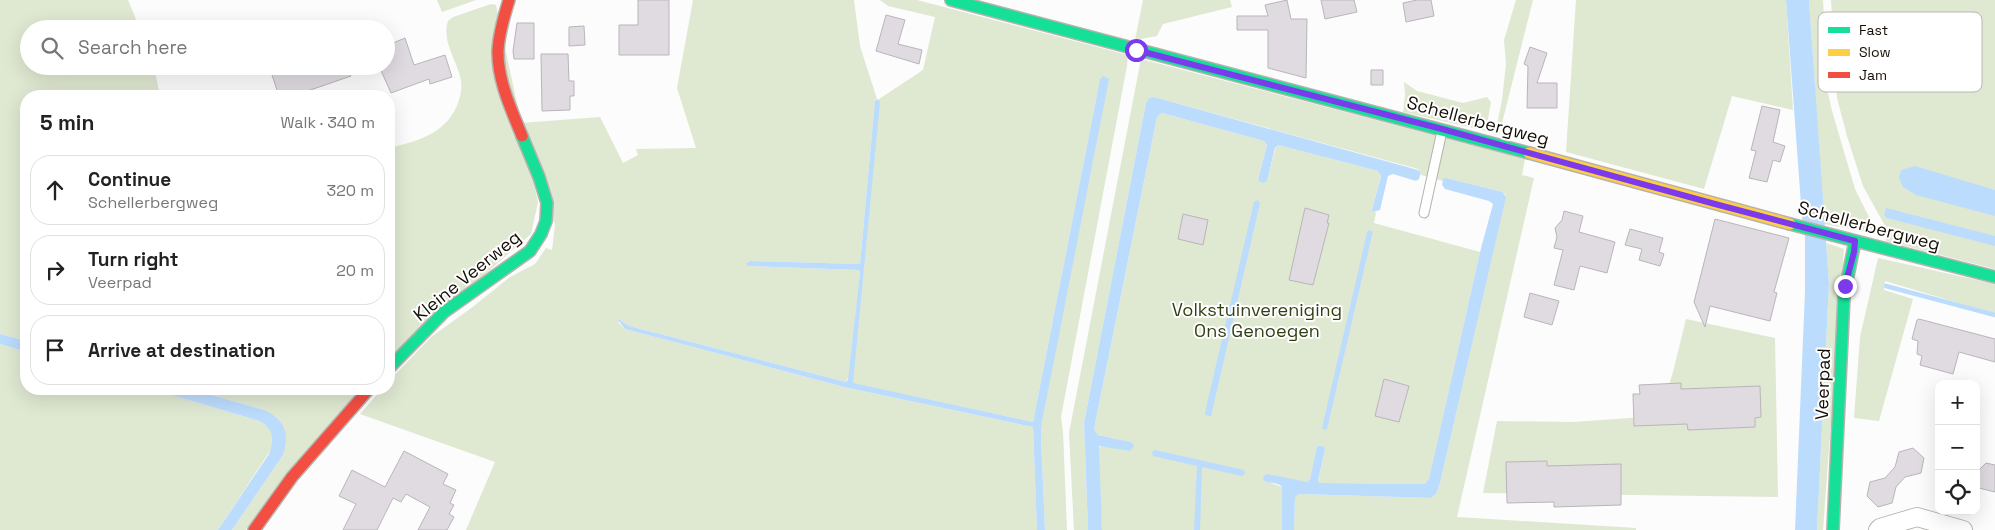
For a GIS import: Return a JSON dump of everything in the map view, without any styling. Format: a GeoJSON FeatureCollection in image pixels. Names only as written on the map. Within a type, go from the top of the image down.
{"type":"FeatureCollection","features":[{"type":"Feature","properties":{"kind":"street","name":"Kleine Veerweg"},"geometry":{"type":"LineString","coordinates":[[395,362],[444,312],[530,251],[541,234],[546,221],[547,203],[539,177],[504,91],[498,51],[502,23],[509,0]]}},
{"type":"Feature","properties":{"kind":"street","name":"Schellerbergweg"},"geometry":{"type":"LineString","coordinates":[[951,0],[1995,277]]}},
{"type":"Feature","properties":{"kind":"street","name":"Veerpad"},"geometry":{"type":"LineString","coordinates":[[1834,530],[1844,296],[1855,241]]}},
{"type":"Feature","properties":{"kind":"street"},"geometry":{"type":"LineString","coordinates":[[254,530],[292,477],[364,395]]}},
{"type":"Feature","properties":{"kind":"street"},"geometry":{"type":"LineString","coordinates":[[1878,530],[1916,517],[1964,530]]}},
{"type":"Feature","properties":{"kind":"lane"},"geometry":{"type":"LineString","coordinates":[[1424,213],[1442,129]]}},
{"type":"Feature","properties":{"kind":"green space"},"geometry":{"type":"Polygon","coordinates":[[[0,0],[128,0],[136,20],[20,20],[20,75],[156,75],[159,90],[20,90],[20,339],[0,334],[0,0]]]}},
{"type":"Feature","properties":{"kind":"green space"},"geometry":{"type":"Polygon","coordinates":[[[437,0],[476,0],[442,12],[437,0]]]}},
{"type":"Feature","properties":{"kind":"green space"},"geometry":{"type":"Polygon","coordinates":[[[693,0],[854,0],[860,46],[877,99],[875,101],[860,264],[750,261],[746,263],[747,266],[858,270],[860,272],[849,376],[846,382],[629,326],[620,320],[618,322],[625,329],[848,388],[1033,427],[1037,530],[466,530],[495,462],[360,414],[377,395],[395,395],[395,375],[431,337],[510,277],[535,264],[546,248],[552,250],[555,225],[521,123],[600,117],[623,163],[638,155],[636,149],[696,148],[677,88],[693,0]]]}},
{"type":"Feature","properties":{"kind":"green space"},"geometry":{"type":"Polygon","coordinates":[[[880,0],[917,0],[1128,55],[1061,417],[1067,530],[1045,530],[1042,422],[1100,79],[1033,422],[854,384],[852,382],[879,99],[923,70],[935,17],[888,6],[880,0]]]}},
{"type":"Feature","properties":{"kind":"green space"},"geometry":{"type":"Polygon","coordinates":[[[1143,0],[1230,0],[1232,7],[1163,24],[1157,36],[1135,40],[1143,0]]]}},
{"type":"Feature","properties":{"kind":"green space"},"geometry":{"type":"Polygon","coordinates":[[[1516,0],[1533,0],[1499,135],[1495,134],[1502,100],[1506,64],[1504,40],[1516,0]]]}},
{"type":"Feature","properties":{"kind":"green space"},"geometry":{"type":"Polygon","coordinates":[[[1576,0],[1786,0],[1793,110],[1732,96],[1704,189],[1566,152],[1576,0]]]}},
{"type":"Feature","properties":{"kind":"green space"},"geometry":{"type":"Polygon","coordinates":[[[1809,0],[1823,0],[1824,12],[1818,12],[1818,92],[1828,92],[1855,189],[1875,229],[1873,233],[1824,224],[1809,0]]]}},
{"type":"Feature","properties":{"kind":"green space"},"geometry":{"type":"Polygon","coordinates":[[[1831,0],[1995,0],[1995,269],[1886,241],[1884,224],[1863,186],[1847,136],[1837,92],[1982,92],[1982,12],[1832,12],[1831,0]]]}},
{"type":"Feature","properties":{"kind":"green space"},"geometry":{"type":"Polygon","coordinates":[[[491,4],[496,5],[538,202],[531,234],[395,353],[395,146],[431,134],[440,128],[448,120],[459,100],[461,81],[448,44],[446,29],[448,21],[453,17],[491,4]]]}},
{"type":"Feature","properties":{"kind":"green space"},"geometry":{"type":"Polygon","coordinates":[[[1141,59],[1525,159],[1522,175],[1534,178],[1457,517],[1636,528],[1636,530],[1294,530],[1295,498],[1299,494],[1431,498],[1436,494],[1506,195],[1503,192],[1446,178],[1443,181],[1421,175],[1418,169],[1154,97],[1149,98],[1146,103],[1084,423],[1088,530],[1074,530],[1069,433],[1141,59]]]}},
{"type":"Feature","properties":{"kind":"green space"},"geometry":{"type":"Polygon","coordinates":[[[1404,82],[1417,91],[1463,103],[1487,97],[1491,102],[1486,131],[1403,112],[1404,82]]]}},
{"type":"Feature","properties":{"kind":"green space","name":"Volkstuinvereniging Ons Genoegen"},"geometry":{"type":"Polygon","coordinates":[[[1162,113],[1264,141],[1267,145],[1258,180],[1267,180],[1278,145],[1378,171],[1381,175],[1372,210],[1376,213],[1374,223],[1480,252],[1429,480],[1425,484],[1320,483],[1318,482],[1325,450],[1317,446],[1310,479],[1307,482],[1266,481],[1282,487],[1282,530],[1102,530],[1098,448],[1103,445],[1130,451],[1131,442],[1098,435],[1094,429],[1157,117],[1162,113]]]}},
{"type":"Feature","properties":{"kind":"green space"},"geometry":{"type":"Polygon","coordinates":[[[1826,243],[1844,249],[1823,530],[1817,530],[1829,284],[1826,243]]]}},
{"type":"Feature","properties":{"kind":"green space"},"geometry":{"type":"Polygon","coordinates":[[[1878,258],[1995,284],[1995,314],[1885,281],[1884,290],[1913,299],[1879,421],[1854,418],[1860,337],[1878,258]]]}},
{"type":"Feature","properties":{"kind":"green space"},"geometry":{"type":"Polygon","coordinates":[[[1686,319],[1775,338],[1778,497],[1483,493],[1497,421],[1573,422],[1659,416],[1673,372],[1686,319]]]}},
{"type":"Feature","properties":{"kind":"green space"},"geometry":{"type":"Polygon","coordinates":[[[0,344],[20,350],[20,395],[171,395],[259,421],[271,432],[273,439],[272,448],[218,530],[0,530],[0,344]]]}},
{"type":"Feature","properties":{"kind":"green space"},"geometry":{"type":"Polygon","coordinates":[[[212,395],[356,395],[246,530],[232,530],[283,455],[264,410],[212,395]]]}},
{"type":"Feature","properties":{"kind":"water"},"geometry":{"type":"Polygon","coordinates":[[[1786,0],[1809,0],[1829,284],[1817,530],[1795,530],[1805,291],[1805,237],[1786,0]]]}},
{"type":"Feature","properties":{"kind":"water"},"geometry":{"type":"Polygon","coordinates":[[[1103,76],[1109,79],[1042,422],[1045,530],[1037,530],[1033,427],[848,388],[625,329],[618,320],[629,326],[846,382],[848,380],[860,272],[858,270],[747,266],[746,263],[750,261],[860,264],[875,101],[878,99],[880,102],[853,383],[1033,422],[1100,79],[1103,76]]]}},
{"type":"Feature","properties":{"kind":"water"},"geometry":{"type":"Polygon","coordinates":[[[1154,97],[1421,172],[1419,179],[1416,181],[1393,174],[1388,176],[1380,210],[1373,212],[1381,176],[1378,171],[1278,145],[1275,148],[1267,181],[1263,183],[1258,180],[1267,145],[1264,141],[1162,113],[1157,117],[1094,429],[1098,435],[1131,442],[1134,446],[1130,451],[1099,446],[1102,530],[1088,530],[1084,423],[1146,103],[1149,98],[1154,97]]]}},
{"type":"Feature","properties":{"kind":"water"},"geometry":{"type":"Polygon","coordinates":[[[1915,166],[1995,190],[1995,216],[1916,195],[1903,187],[1899,178],[1901,170],[1915,166]]]}},
{"type":"Feature","properties":{"kind":"water"},"geometry":{"type":"Polygon","coordinates":[[[1446,178],[1503,192],[1506,197],[1436,494],[1431,498],[1299,494],[1295,498],[1294,530],[1282,530],[1282,487],[1263,480],[1264,476],[1267,474],[1307,482],[1310,479],[1317,446],[1323,446],[1325,450],[1318,481],[1320,483],[1425,484],[1429,479],[1480,252],[1493,204],[1489,201],[1445,189],[1442,185],[1443,179],[1446,178]]]}},
{"type":"Feature","properties":{"kind":"water"},"geometry":{"type":"Polygon","coordinates":[[[1258,200],[1260,203],[1211,416],[1205,415],[1254,202],[1258,200]]]}},
{"type":"Feature","properties":{"kind":"water"},"geometry":{"type":"Polygon","coordinates":[[[1886,208],[1995,236],[1995,246],[1887,218],[1884,215],[1886,208]]]}},
{"type":"Feature","properties":{"kind":"water"},"geometry":{"type":"Polygon","coordinates":[[[1369,230],[1373,232],[1327,429],[1325,430],[1322,428],[1369,230]]]}},
{"type":"Feature","properties":{"kind":"water"},"geometry":{"type":"Polygon","coordinates":[[[0,334],[20,339],[20,350],[0,344],[0,334]]]}},
{"type":"Feature","properties":{"kind":"water"},"geometry":{"type":"Polygon","coordinates":[[[171,395],[212,395],[264,410],[277,418],[284,428],[286,440],[283,455],[232,530],[218,530],[269,454],[272,434],[259,421],[171,395]]]}},
{"type":"Feature","properties":{"kind":"water"},"geometry":{"type":"Polygon","coordinates":[[[1155,450],[1244,470],[1245,474],[1242,476],[1202,467],[1200,530],[1194,530],[1197,466],[1153,456],[1152,452],[1155,450]]]}},
{"type":"Feature","properties":{"kind":"building"},"geometry":{"type":"Polygon","coordinates":[[[638,0],[669,0],[669,55],[619,55],[619,25],[638,25],[638,0]]]}},
{"type":"Feature","properties":{"kind":"building"},"geometry":{"type":"Polygon","coordinates":[[[1287,0],[1291,19],[1307,19],[1306,78],[1268,68],[1268,30],[1237,30],[1237,16],[1268,16],[1265,5],[1287,0]]]}},
{"type":"Feature","properties":{"kind":"building"},"geometry":{"type":"Polygon","coordinates":[[[1321,0],[1354,0],[1357,12],[1325,19],[1321,0]]]}},
{"type":"Feature","properties":{"kind":"building"},"geometry":{"type":"Polygon","coordinates":[[[1431,0],[1434,16],[1406,22],[1403,3],[1431,0]]]}},
{"type":"Feature","properties":{"kind":"building"},"geometry":{"type":"Polygon","coordinates":[[[886,15],[905,20],[898,44],[922,50],[919,64],[876,51],[886,15]]]}},
{"type":"Feature","properties":{"kind":"building"},"geometry":{"type":"Polygon","coordinates":[[[517,23],[534,23],[534,59],[514,59],[513,51],[517,23]]]}},
{"type":"Feature","properties":{"kind":"building"},"geometry":{"type":"Polygon","coordinates":[[[584,26],[585,45],[569,46],[569,27],[584,26]]]}},
{"type":"Feature","properties":{"kind":"building"},"geometry":{"type":"Polygon","coordinates":[[[405,38],[414,65],[445,55],[452,77],[430,84],[429,79],[395,92],[390,90],[383,75],[395,75],[395,42],[405,38]]]}},
{"type":"Feature","properties":{"kind":"building"},"geometry":{"type":"Polygon","coordinates":[[[1530,47],[1547,53],[1537,83],[1557,83],[1557,108],[1527,108],[1528,66],[1524,64],[1530,47]]]}},
{"type":"Feature","properties":{"kind":"building"},"geometry":{"type":"Polygon","coordinates":[[[541,54],[568,54],[569,81],[574,81],[574,96],[570,96],[570,110],[542,111],[541,54]]]}},
{"type":"Feature","properties":{"kind":"building"},"geometry":{"type":"Polygon","coordinates":[[[1371,70],[1383,70],[1383,85],[1371,85],[1371,70]]]}},
{"type":"Feature","properties":{"kind":"building"},"geometry":{"type":"Polygon","coordinates":[[[272,75],[351,76],[310,90],[277,90],[272,75]]]}},
{"type":"Feature","properties":{"kind":"building"},"geometry":{"type":"Polygon","coordinates":[[[1762,106],[1780,110],[1773,142],[1785,146],[1780,162],[1773,160],[1767,182],[1749,178],[1756,151],[1751,150],[1762,106]]]}},
{"type":"Feature","properties":{"kind":"building"},"geometry":{"type":"Polygon","coordinates":[[[1305,208],[1329,215],[1327,223],[1329,223],[1313,285],[1289,280],[1305,208]]]}},
{"type":"Feature","properties":{"kind":"building"},"geometry":{"type":"Polygon","coordinates":[[[1564,211],[1583,216],[1579,232],[1615,242],[1607,273],[1580,266],[1574,290],[1554,285],[1563,250],[1554,248],[1557,237],[1555,228],[1562,220],[1564,211]]]}},
{"type":"Feature","properties":{"kind":"building"},"geometry":{"type":"Polygon","coordinates":[[[1183,214],[1208,220],[1203,245],[1178,239],[1183,214]]]}},
{"type":"Feature","properties":{"kind":"building"},"geometry":{"type":"Polygon","coordinates":[[[1715,219],[1789,238],[1774,292],[1777,293],[1770,321],[1710,306],[1705,327],[1694,302],[1715,219]]]}},
{"type":"Feature","properties":{"kind":"building"},"geometry":{"type":"Polygon","coordinates":[[[1630,229],[1663,238],[1659,252],[1664,254],[1660,266],[1639,260],[1642,249],[1625,245],[1630,229]]]}},
{"type":"Feature","properties":{"kind":"building"},"geometry":{"type":"Polygon","coordinates":[[[1530,293],[1559,301],[1552,325],[1524,317],[1530,293]]]}},
{"type":"Feature","properties":{"kind":"building"},"geometry":{"type":"Polygon","coordinates":[[[1917,320],[1995,339],[1995,362],[1959,352],[1953,374],[1920,365],[1922,356],[1917,354],[1918,341],[1912,339],[1917,320]]]}},
{"type":"Feature","properties":{"kind":"building"},"geometry":{"type":"Polygon","coordinates":[[[1384,379],[1409,386],[1399,422],[1375,416],[1384,379]]]}},
{"type":"Feature","properties":{"kind":"building"},"geometry":{"type":"Polygon","coordinates":[[[1681,383],[1681,389],[1760,386],[1761,417],[1755,418],[1755,427],[1688,430],[1687,424],[1634,426],[1633,394],[1640,394],[1639,385],[1681,383]]]}},
{"type":"Feature","properties":{"kind":"building"},"geometry":{"type":"Polygon","coordinates":[[[1913,448],[1924,458],[1921,473],[1905,477],[1896,487],[1892,503],[1878,507],[1867,496],[1870,482],[1885,478],[1895,467],[1899,452],[1913,448]]]}},
{"type":"Feature","properties":{"kind":"building"},"geometry":{"type":"Polygon","coordinates":[[[404,451],[448,474],[443,484],[456,490],[450,503],[454,505],[449,514],[454,517],[447,530],[418,530],[430,507],[406,494],[401,502],[393,498],[377,530],[343,530],[356,504],[339,496],[352,470],[385,487],[404,451]]]}},
{"type":"Feature","properties":{"kind":"building"},"geometry":{"type":"Polygon","coordinates":[[[1547,461],[1547,466],[1621,464],[1621,505],[1554,507],[1554,502],[1507,503],[1506,462],[1547,461]]]}},
{"type":"Feature","properties":{"kind":"building"},"geometry":{"type":"Polygon","coordinates":[[[1986,463],[1995,465],[1995,492],[1980,488],[1980,469],[1986,463]]]}},
{"type":"Feature","properties":{"kind":"waterway"},"geometry":{"type":"LineString","coordinates":[[1886,286],[1995,315]]}},
{"type":"Feature","properties":{"kind":"traffic: fast"},"geometry":{"type":"LineString","coordinates":[[951,0],[1529,153]]}},
{"type":"Feature","properties":{"kind":"traffic: fast"},"geometry":{"type":"LineString","coordinates":[[395,362],[444,312],[530,251],[541,234],[546,221],[547,203],[539,177],[522,136]]}},
{"type":"Feature","properties":{"kind":"traffic: fast"},"geometry":{"type":"LineString","coordinates":[[1790,224],[1995,277]]}},
{"type":"Feature","properties":{"kind":"traffic: fast"},"geometry":{"type":"LineString","coordinates":[[1833,530],[1844,296],[1855,241]]}},
{"type":"Feature","properties":{"kind":"traffic: slow"},"geometry":{"type":"LineString","coordinates":[[1529,153],[1790,224]]}},
{"type":"Feature","properties":{"kind":"traffic: jam"},"geometry":{"type":"LineString","coordinates":[[509,0],[499,37],[498,61],[502,83],[522,136]]}},
{"type":"Feature","properties":{"kind":"traffic: jam"},"geometry":{"type":"LineString","coordinates":[[254,530],[292,477],[364,395]]}},
{"type":"Feature","properties":{"kind":"route"},"geometry":{"type":"LineString","coordinates":[[1136,50],[1442,129],[1855,241],[1845,286]]}}]}
